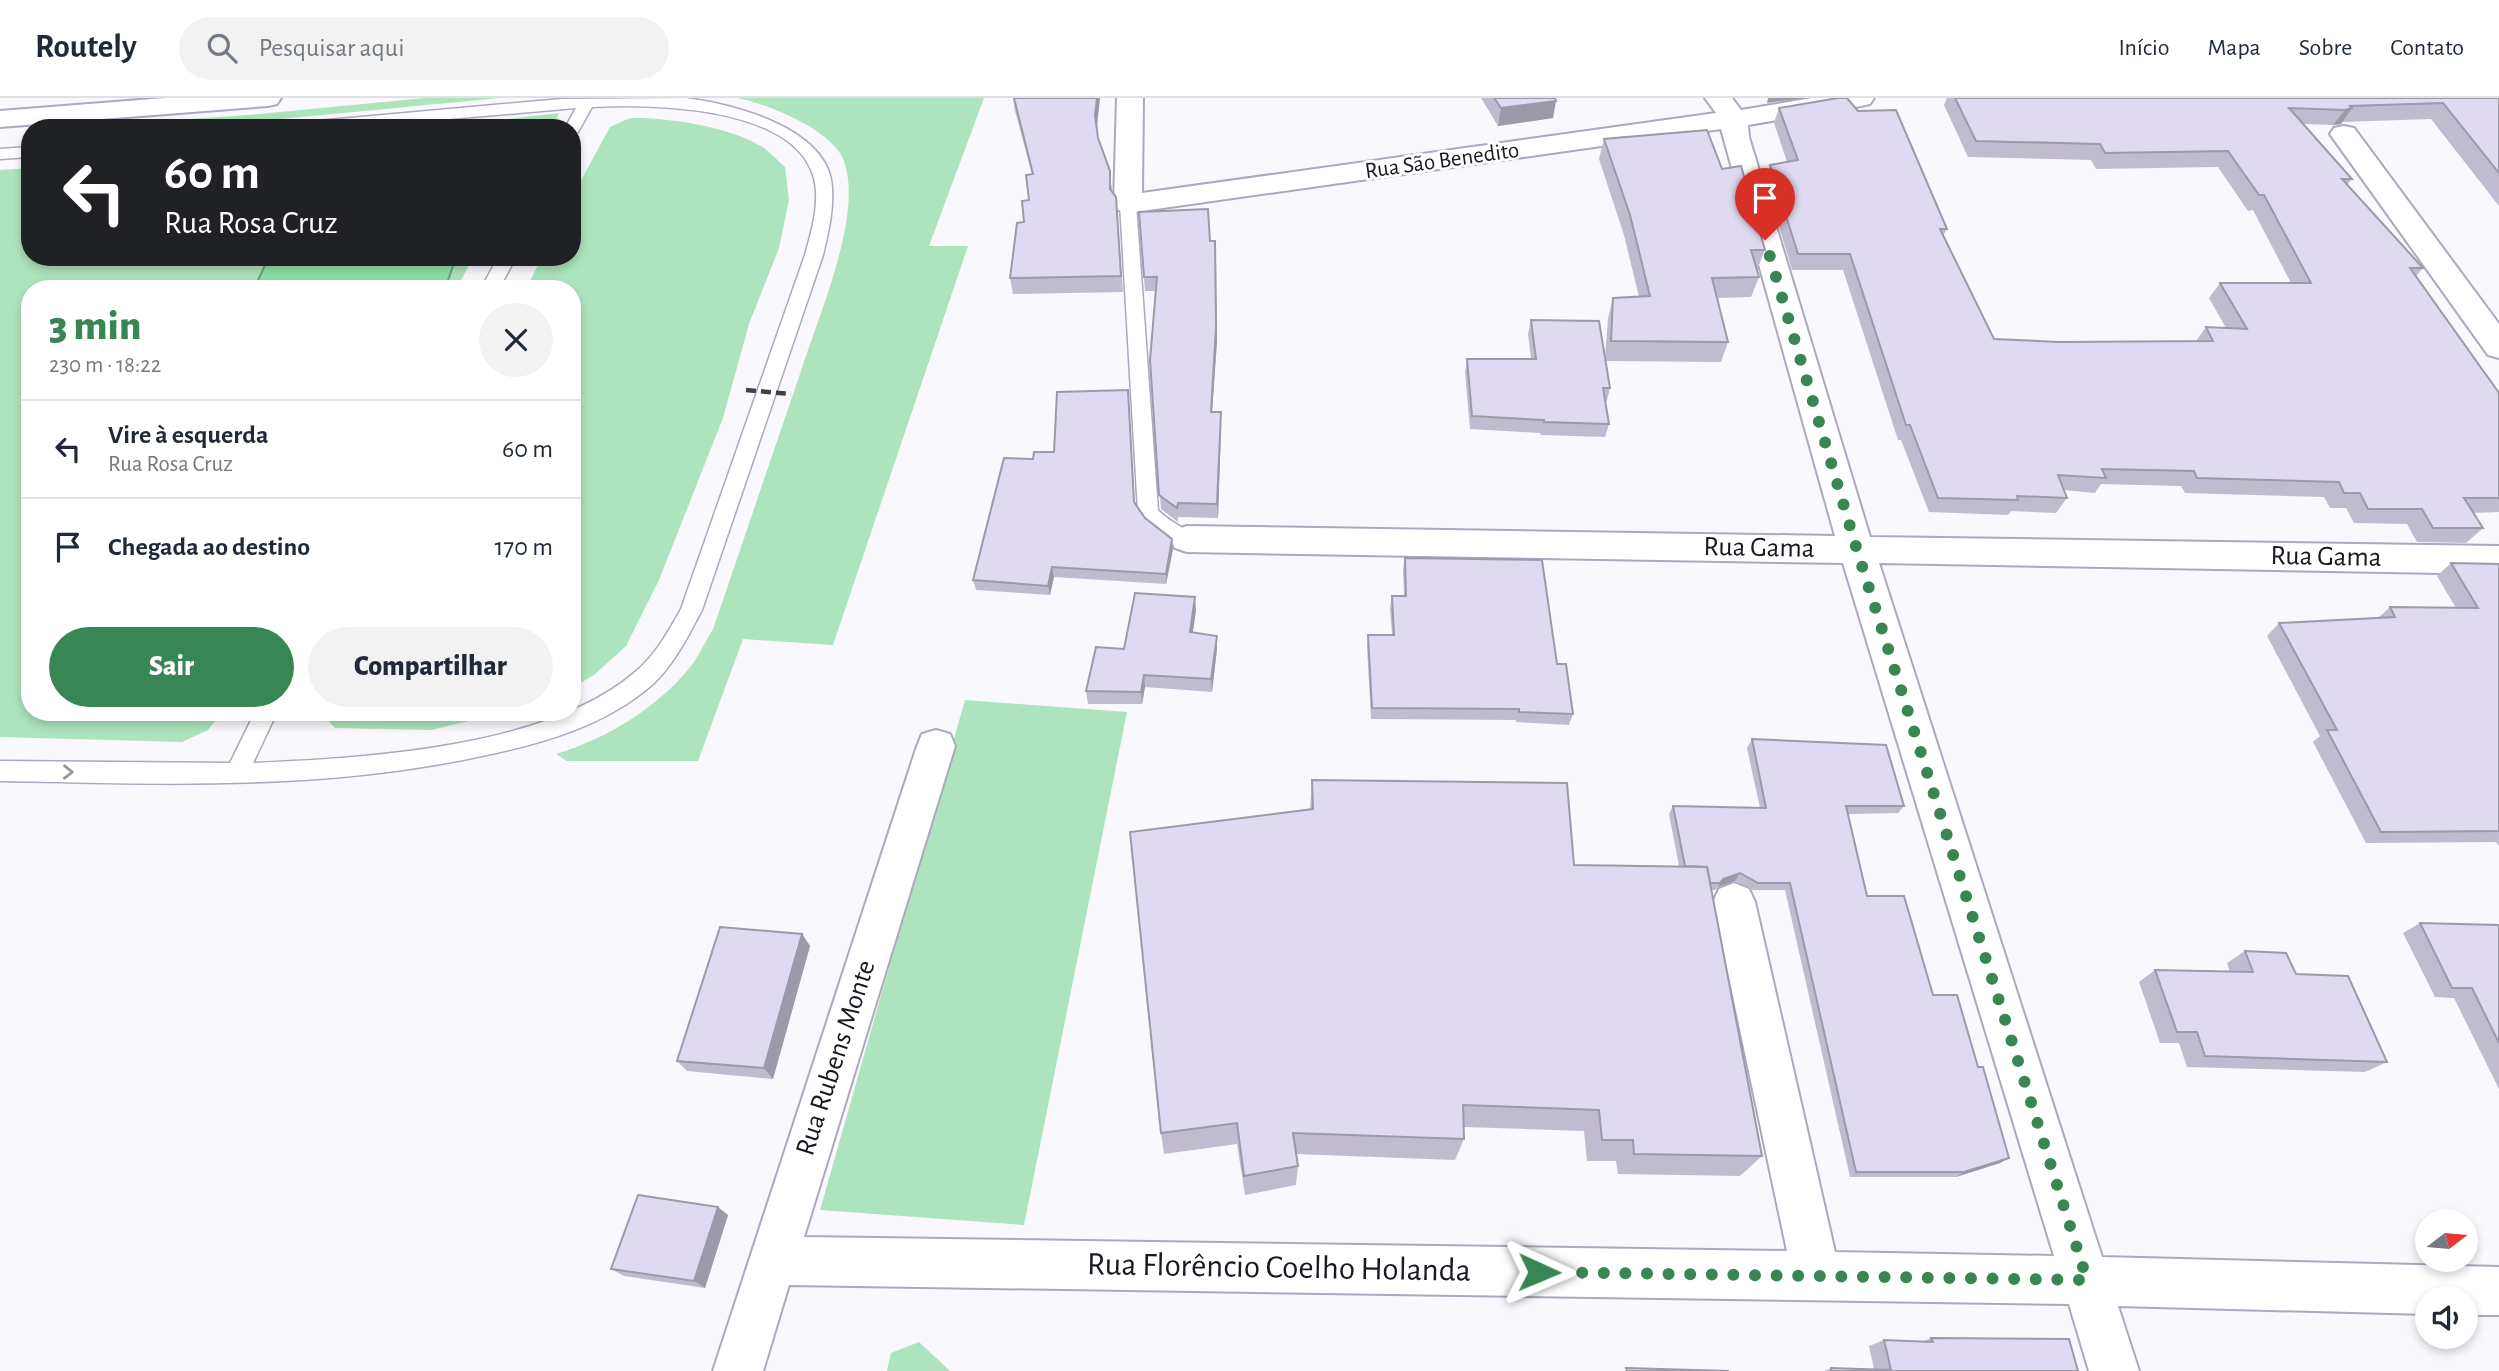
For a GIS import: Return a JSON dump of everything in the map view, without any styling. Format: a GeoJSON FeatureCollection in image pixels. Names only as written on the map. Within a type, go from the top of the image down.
{"type":"FeatureCollection","features":[{"type":"Feature","properties":{"kind":"street"},"geometry":{"type":"LineString","coordinates":[[0,119],[268,98]]}},
{"type":"Feature","properties":{"kind":"street"},"geometry":{"type":"LineString","coordinates":[[1128,204],[1130,98]]}},
{"type":"Feature","properties":{"kind":"street","name":"Rua São Benedito"},"geometry":{"type":"LineString","coordinates":[[1128,204],[1726,109],[1861,98]]}},
{"type":"Feature","properties":{"kind":"street"},"geometry":{"type":"LineString","coordinates":[[1726,109],[1857,550],[2114,1371]]}},
{"type":"Feature","properties":{"kind":"street"},"geometry":{"type":"LineString","coordinates":[[2344,134],[2499,347]]}},
{"type":"Feature","properties":{"kind":"street"},"geometry":{"type":"LineString","coordinates":[[2423,288],[2456,288]]}},
{"type":"Feature","properties":{"kind":"street","name":"Rua Gama"},"geometry":{"type":"LineString","coordinates":[[1186,540],[2499,560]]}},
{"type":"Feature","properties":{"kind":"street","name":"Rua Rubens Monte"},"geometry":{"type":"LineString","coordinates":[[738,1371],[936,746]]}},
{"type":"Feature","properties":{"kind":"street"},"geometry":{"type":"LineString","coordinates":[[1734,902],[1816,1276]]}},
{"type":"Feature","properties":{"kind":"street","name":"Rua Florêncio Coelho Holanda"},"geometry":{"type":"LineString","coordinates":[[772,1261],[2087,1280],[2499,1290]]}},
{"type":"Feature","properties":{"kind":"lane"},"geometry":{"type":"LineString","coordinates":[[577,119],[587,101]]}},
{"type":"Feature","properties":{"kind":"lane"},"geometry":{"type":"LineString","coordinates":[[410,119],[587,101],[682,102],[708,106],[787,135],[813,156],[821,175],[824,201],[817,242],[768,392],[691,610],[674,640],[644,678],[612,701],[581,718]]}},
{"type":"Feature","properties":{"kind":"lane"},"geometry":{"type":"LineString","coordinates":[[0,155],[21,153]]}},
{"type":"Feature","properties":{"kind":"lane"},"geometry":{"type":"LineString","coordinates":[[1128,204],[1148,512],[1159,526],[1171,535],[1186,540]]}},
{"type":"Feature","properties":{"kind":"lane"},"geometry":{"type":"LineString","coordinates":[[236,775],[262,721]]}},
{"type":"Feature","properties":{"kind":"lane"},"geometry":{"type":"LineString","coordinates":[[0,771],[236,775],[325,771],[412,762],[526,737],[574,721]]}},
{"type":"Feature","properties":{"kind":"shaded area"},"geometry":{"type":"Polygon","coordinates":[[[425,98],[500,98],[280,119],[191,119],[425,98]]]}},
{"type":"Feature","properties":{"kind":"shaded area"},"geometry":{"type":"Polygon","coordinates":[[[737,98],[984,98],[929,246],[968,246],[833,645],[743,639],[698,761],[567,761],[556,754],[614,730],[666,692],[694,662],[713,629],[837,263],[846,224],[849,192],[848,176],[838,150],[814,129],[798,120],[737,98]]]}},
{"type":"Feature","properties":{"kind":"shaded area"},"geometry":{"type":"Polygon","coordinates":[[[559,113],[556,119],[509,119],[559,113]]]}},
{"type":"Feature","properties":{"kind":"shaded area"},"geometry":{"type":"Polygon","coordinates":[[[630,118],[662,119],[735,134],[767,150],[785,167],[789,200],[779,248],[749,324],[723,418],[659,580],[626,646],[594,675],[581,683],[581,280],[530,280],[538,266],[581,266],[581,180],[610,127],[630,118]]]}},
{"type":"Feature","properties":{"kind":"shaded area"},"geometry":{"type":"Polygon","coordinates":[[[21,169],[21,266],[265,266],[258,280],[21,280],[21,721],[215,721],[208,730],[182,742],[0,737],[0,170],[21,169]]]}},
{"type":"Feature","properties":{"kind":"shaded area"},"geometry":{"type":"Polygon","coordinates":[[[265,266],[453,266],[448,280],[258,280],[265,266]]]}},
{"type":"Feature","properties":{"kind":"shaded area"},"geometry":{"type":"Polygon","coordinates":[[[453,266],[469,266],[461,280],[448,280],[453,266]]]}},
{"type":"Feature","properties":{"kind":"shaded area"},"geometry":{"type":"Polygon","coordinates":[[[965,700],[1127,712],[1024,1225],[820,1210],[965,700]]]}},
{"type":"Feature","properties":{"kind":"shaded area"},"geometry":{"type":"Polygon","coordinates":[[[328,721],[468,721],[431,730],[335,728],[328,721]]]}},
{"type":"Feature","properties":{"kind":"shaded area"},"geometry":{"type":"Polygon","coordinates":[[[919,1342],[950,1371],[887,1371],[891,1353],[919,1342]]]}},
{"type":"Feature","properties":{"kind":"building"},"geometry":{"type":"Polygon","coordinates":[[[1014,98],[1097,98],[1095,115],[1098,138],[1110,171],[1110,189],[1116,197],[1121,276],[1010,278],[1017,223],[1024,222],[1022,201],[1029,200],[1026,175],[1033,174],[1014,98]]]}},
{"type":"Feature","properties":{"kind":"building"},"geometry":{"type":"Polygon","coordinates":[[[1494,98],[1555,98],[1556,101],[1501,108],[1494,98]]]}},
{"type":"Feature","properties":{"kind":"building"},"geometry":{"type":"Polygon","coordinates":[[[1847,98],[1858,111],[1896,110],[1947,229],[1940,229],[1994,339],[2059,342],[2213,341],[2206,327],[2247,329],[2220,283],[2311,283],[2264,195],[2259,195],[2228,151],[2105,153],[2100,144],[1976,141],[1955,98],[2499,98],[2499,173],[2443,103],[2350,106],[2352,108],[2345,110],[2289,108],[2352,179],[2342,179],[2423,268],[2410,268],[2499,393],[2499,498],[2464,498],[2483,528],[2433,528],[2422,509],[2368,509],[2360,493],[2344,493],[2339,482],[2197,478],[2194,471],[2102,469],[2106,478],[2058,475],[2067,498],[1938,498],[1910,425],[1906,425],[1850,254],[1798,254],[1770,165],[1798,160],[1779,108],[1847,98]]]}},
{"type":"Feature","properties":{"kind":"building"},"geometry":{"type":"Polygon","coordinates":[[[1707,130],[1722,169],[1741,166],[1765,250],[1751,250],[1759,277],[1712,278],[1728,342],[1611,341],[1613,298],[1650,296],[1630,215],[1604,139],[1707,130]]]}},
{"type":"Feature","properties":{"kind":"building"},"geometry":{"type":"Polygon","coordinates":[[[1208,209],[1210,241],[1215,241],[1216,327],[1211,412],[1221,412],[1217,504],[1178,503],[1177,508],[1159,495],[1150,360],[1157,277],[1144,277],[1139,212],[1208,209]]]}},
{"type":"Feature","properties":{"kind":"building"},"geometry":{"type":"Polygon","coordinates":[[[1531,320],[1599,321],[1610,388],[1603,388],[1609,424],[1472,416],[1467,359],[1536,359],[1531,320]]]}},
{"type":"Feature","properties":{"kind":"building"},"geometry":{"type":"Polygon","coordinates":[[[1128,390],[1134,502],[1145,518],[1172,539],[1166,574],[1052,567],[1048,586],[973,580],[1004,458],[1033,459],[1034,452],[1054,452],[1057,392],[1128,390]]]}},
{"type":"Feature","properties":{"kind":"building"},"geometry":{"type":"Polygon","coordinates":[[[1405,558],[1542,560],[1557,664],[1566,664],[1573,714],[1519,712],[1519,709],[1372,708],[1368,635],[1394,635],[1392,596],[1406,596],[1405,558]]]}},
{"type":"Feature","properties":{"kind":"building"},"geometry":{"type":"Polygon","coordinates":[[[2451,563],[2499,564],[2499,831],[2381,832],[2327,730],[2337,730],[2279,623],[2395,617],[2390,607],[2478,608],[2451,563]]]}},
{"type":"Feature","properties":{"kind":"building"},"geometry":{"type":"Polygon","coordinates":[[[1135,593],[1195,597],[1190,632],[1217,636],[1211,679],[1144,675],[1141,692],[1086,691],[1096,647],[1124,649],[1135,593]]]}},
{"type":"Feature","properties":{"kind":"building"},"geometry":{"type":"Polygon","coordinates":[[[1752,739],[1886,745],[1904,806],[1846,806],[1867,896],[1904,896],[1933,995],[1957,995],[1978,1067],[1983,1067],[2009,1158],[1964,1172],[1856,1172],[1790,883],[1758,883],[1740,873],[1723,879],[1720,883],[1710,883],[1707,867],[1685,866],[1673,806],[1766,808],[1752,739]]]}},
{"type":"Feature","properties":{"kind":"building"},"geometry":{"type":"Polygon","coordinates":[[[1312,780],[1567,783],[1574,865],[1707,867],[1762,1156],[1634,1154],[1633,1140],[1602,1140],[1599,1110],[1463,1105],[1464,1139],[1293,1133],[1298,1166],[1244,1176],[1237,1123],[1161,1133],[1130,832],[1313,809],[1312,780]]]}},
{"type":"Feature","properties":{"kind":"building"},"geometry":{"type":"Polygon","coordinates":[[[2420,923],[2499,925],[2499,1043],[2472,988],[2452,988],[2420,923]]]}},
{"type":"Feature","properties":{"kind":"building"},"geometry":{"type":"Polygon","coordinates":[[[720,927],[802,934],[764,1068],[677,1061],[720,927]]]}},
{"type":"Feature","properties":{"kind":"building"},"geometry":{"type":"Polygon","coordinates":[[[2245,951],[2286,953],[2296,974],[2348,976],[2387,1062],[2205,1056],[2197,1032],[2177,1032],[2155,970],[2253,972],[2245,951]]]}},
{"type":"Feature","properties":{"kind":"building"},"geometry":{"type":"Polygon","coordinates":[[[638,1195],[718,1207],[694,1281],[611,1269],[638,1195]]]}},
{"type":"Feature","properties":{"kind":"building"},"geometry":{"type":"Polygon","coordinates":[[[1931,1338],[2069,1339],[2078,1371],[1831,1371],[1831,1368],[1891,1370],[1884,1340],[1933,1342],[1931,1338]]]}},
{"type":"Feature","properties":{"kind":"building"},"geometry":{"type":"Polygon","coordinates":[[[1626,1368],[1729,1371],[1627,1371],[1626,1368]]]}},
{"type":"Feature","properties":{"kind":"railway"},"geometry":{"type":"LineString","coordinates":[[746,390],[791,394]]}},
{"type":"Feature","properties":{"kind":"route"},"geometry":{"type":"LineString","coordinates":[[1539,1272],[2087,1280],[1857,550],[1765,240]]}}]}
